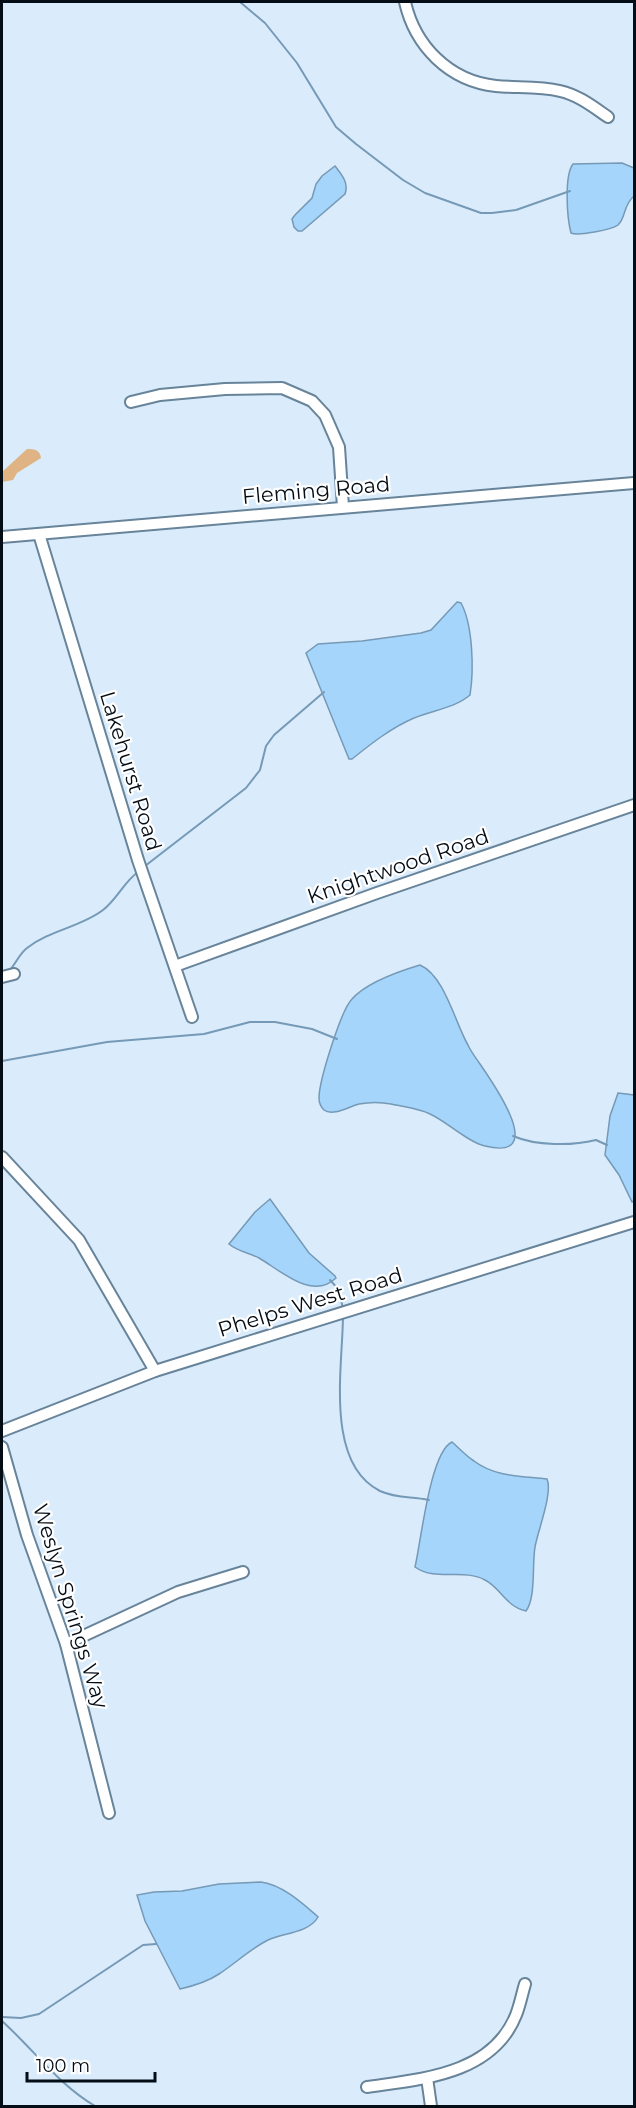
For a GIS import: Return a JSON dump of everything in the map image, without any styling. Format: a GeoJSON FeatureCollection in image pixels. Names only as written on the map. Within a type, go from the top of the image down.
{"type":"FeatureCollection","features":[{"type":"Feature","properties":{"kind":"street"},"geometry":{"type":"LineString","coordinates":[[405,2],[409,17],[426,49],[454,73],[472,81],[495,86],[559,90],[581,98],[608,117]]}},
{"type":"Feature","properties":{"kind":"street"},"geometry":{"type":"LineString","coordinates":[[131,402],[171,394],[225,389],[282,388],[312,401],[325,415],[339,447],[343,507]]}},
{"type":"Feature","properties":{"kind":"street","name":"Fleming Road"},"geometry":{"type":"LineString","coordinates":[[2,537],[634,483]]}},
{"type":"Feature","properties":{"kind":"street","name":"Lakehurst Road"},"geometry":{"type":"LineString","coordinates":[[39,534],[138,860],[192,1017]]}},
{"type":"Feature","properties":{"kind":"street","name":"Knightwood Road"},"geometry":{"type":"LineString","coordinates":[[175,966],[377,893],[634,805]]}},
{"type":"Feature","properties":{"kind":"street"},"geometry":{"type":"LineString","coordinates":[[2,977],[14,974]]}},
{"type":"Feature","properties":{"kind":"street"},"geometry":{"type":"LineString","coordinates":[[2,1157],[79,1240],[155,1371]]}},
{"type":"Feature","properties":{"kind":"street","name":"Phelps West Road"},"geometry":{"type":"LineString","coordinates":[[2,1431],[155,1371],[634,1222]]}},
{"type":"Feature","properties":{"kind":"street","name":"Weslyn Springs Way"},"geometry":{"type":"LineString","coordinates":[[2,1447],[27,1535],[66,1644],[109,1813]]}},
{"type":"Feature","properties":{"kind":"street"},"geometry":{"type":"LineString","coordinates":[[66,1644],[178,1592],[243,1572]]}},
{"type":"Feature","properties":{"kind":"street"},"geometry":{"type":"LineString","coordinates":[[366,2087],[427,2078],[457,2070],[479,2058],[500,2041],[516,2016],[525,1984]]}},
{"type":"Feature","properties":{"kind":"street"},"geometry":{"type":"LineString","coordinates":[[427,2078],[431,2106]]}},
{"type":"Feature","properties":{"kind":"shaded area"},"geometry":{"type":"Polygon","coordinates":[[[27,449],[37,450],[41,458],[17,473],[13,480],[2,482],[2,472],[27,449]]]}},
{"type":"Feature","properties":{"kind":"water"},"geometry":{"type":"Polygon","coordinates":[[[622,163],[634,168],[634,196],[628,203],[621,222],[602,231],[571,233],[567,187],[573,164],[622,163]]]}},
{"type":"Feature","properties":{"kind":"water"},"geometry":{"type":"Polygon","coordinates":[[[335,166],[345,183],[345,194],[302,231],[298,231],[292,219],[312,198],[316,184],[322,176],[335,166]]]}},
{"type":"Feature","properties":{"kind":"water"},"geometry":{"type":"Polygon","coordinates":[[[457,602],[461,603],[465,612],[470,635],[472,673],[470,695],[451,706],[406,722],[349,759],[306,653],[318,644],[362,641],[431,630],[457,602]]]}},
{"type":"Feature","properties":{"kind":"water"},"geometry":{"type":"Polygon","coordinates":[[[420,965],[429,971],[443,989],[469,1048],[495,1087],[511,1118],[515,1132],[513,1143],[504,1148],[479,1144],[436,1117],[416,1109],[387,1103],[371,1103],[328,1112],[320,1104],[320,1089],[327,1062],[342,1017],[352,999],[374,983],[420,965]]]}},
{"type":"Feature","properties":{"kind":"water"},"geometry":{"type":"Polygon","coordinates":[[[618,1093],[634,1095],[634,1201],[632,1202],[619,1175],[605,1155],[610,1116],[618,1093]]]}},
{"type":"Feature","properties":{"kind":"water"},"geometry":{"type":"Polygon","coordinates":[[[270,1199],[309,1253],[336,1278],[327,1284],[307,1285],[286,1276],[259,1258],[229,1244],[255,1212],[270,1199]]]}},
{"type":"Feature","properties":{"kind":"water"},"geometry":{"type":"Polygon","coordinates":[[[452,1442],[471,1459],[491,1470],[509,1475],[547,1479],[548,1493],[535,1547],[531,1598],[526,1611],[513,1605],[485,1580],[468,1575],[432,1574],[415,1567],[432,1479],[444,1449],[452,1442]]]}},
{"type":"Feature","properties":{"kind":"water"},"geometry":{"type":"Polygon","coordinates":[[[261,1882],[283,1890],[318,1917],[302,1929],[261,1944],[210,1979],[180,1989],[145,1921],[137,1895],[182,1891],[219,1884],[261,1882]]]}},
{"type":"Feature","properties":{"kind":"waterway"},"geometry":{"type":"LineString","coordinates":[[240,2],[265,23],[297,63],[336,127],[403,180],[425,193],[481,213],[492,213],[516,210],[570,191]]}},
{"type":"Feature","properties":{"kind":"waterway"},"geometry":{"type":"LineString","coordinates":[[145,866],[246,788],[260,770],[266,746],[274,735],[324,692]]}},
{"type":"Feature","properties":{"kind":"waterway"},"geometry":{"type":"LineString","coordinates":[[10,970],[20,955],[36,942],[85,921],[103,910],[138,872]]}},
{"type":"Feature","properties":{"kind":"waterway"},"geometry":{"type":"LineString","coordinates":[[2,1061],[107,1042],[204,1034],[250,1022],[275,1022],[312,1029],[337,1039]]}},
{"type":"Feature","properties":{"kind":"waterway"},"geometry":{"type":"LineString","coordinates":[[513,1136],[532,1142],[565,1144],[596,1140],[607,1145]]}},
{"type":"Feature","properties":{"kind":"waterway"},"geometry":{"type":"LineString","coordinates":[[330,1280],[339,1290],[343,1309]]}},
{"type":"Feature","properties":{"kind":"waterway"},"geometry":{"type":"LineString","coordinates":[[343,1315],[340,1411],[351,1459],[362,1477],[380,1491],[429,1500]]}},
{"type":"Feature","properties":{"kind":"waterway"},"geometry":{"type":"LineString","coordinates":[[2,2017],[21,2018],[39,2014],[143,1945],[156,1944]]}},
{"type":"Feature","properties":{"kind":"waterway"},"geometry":{"type":"LineString","coordinates":[[2,2021],[70,2088],[95,2106]]}}]}
